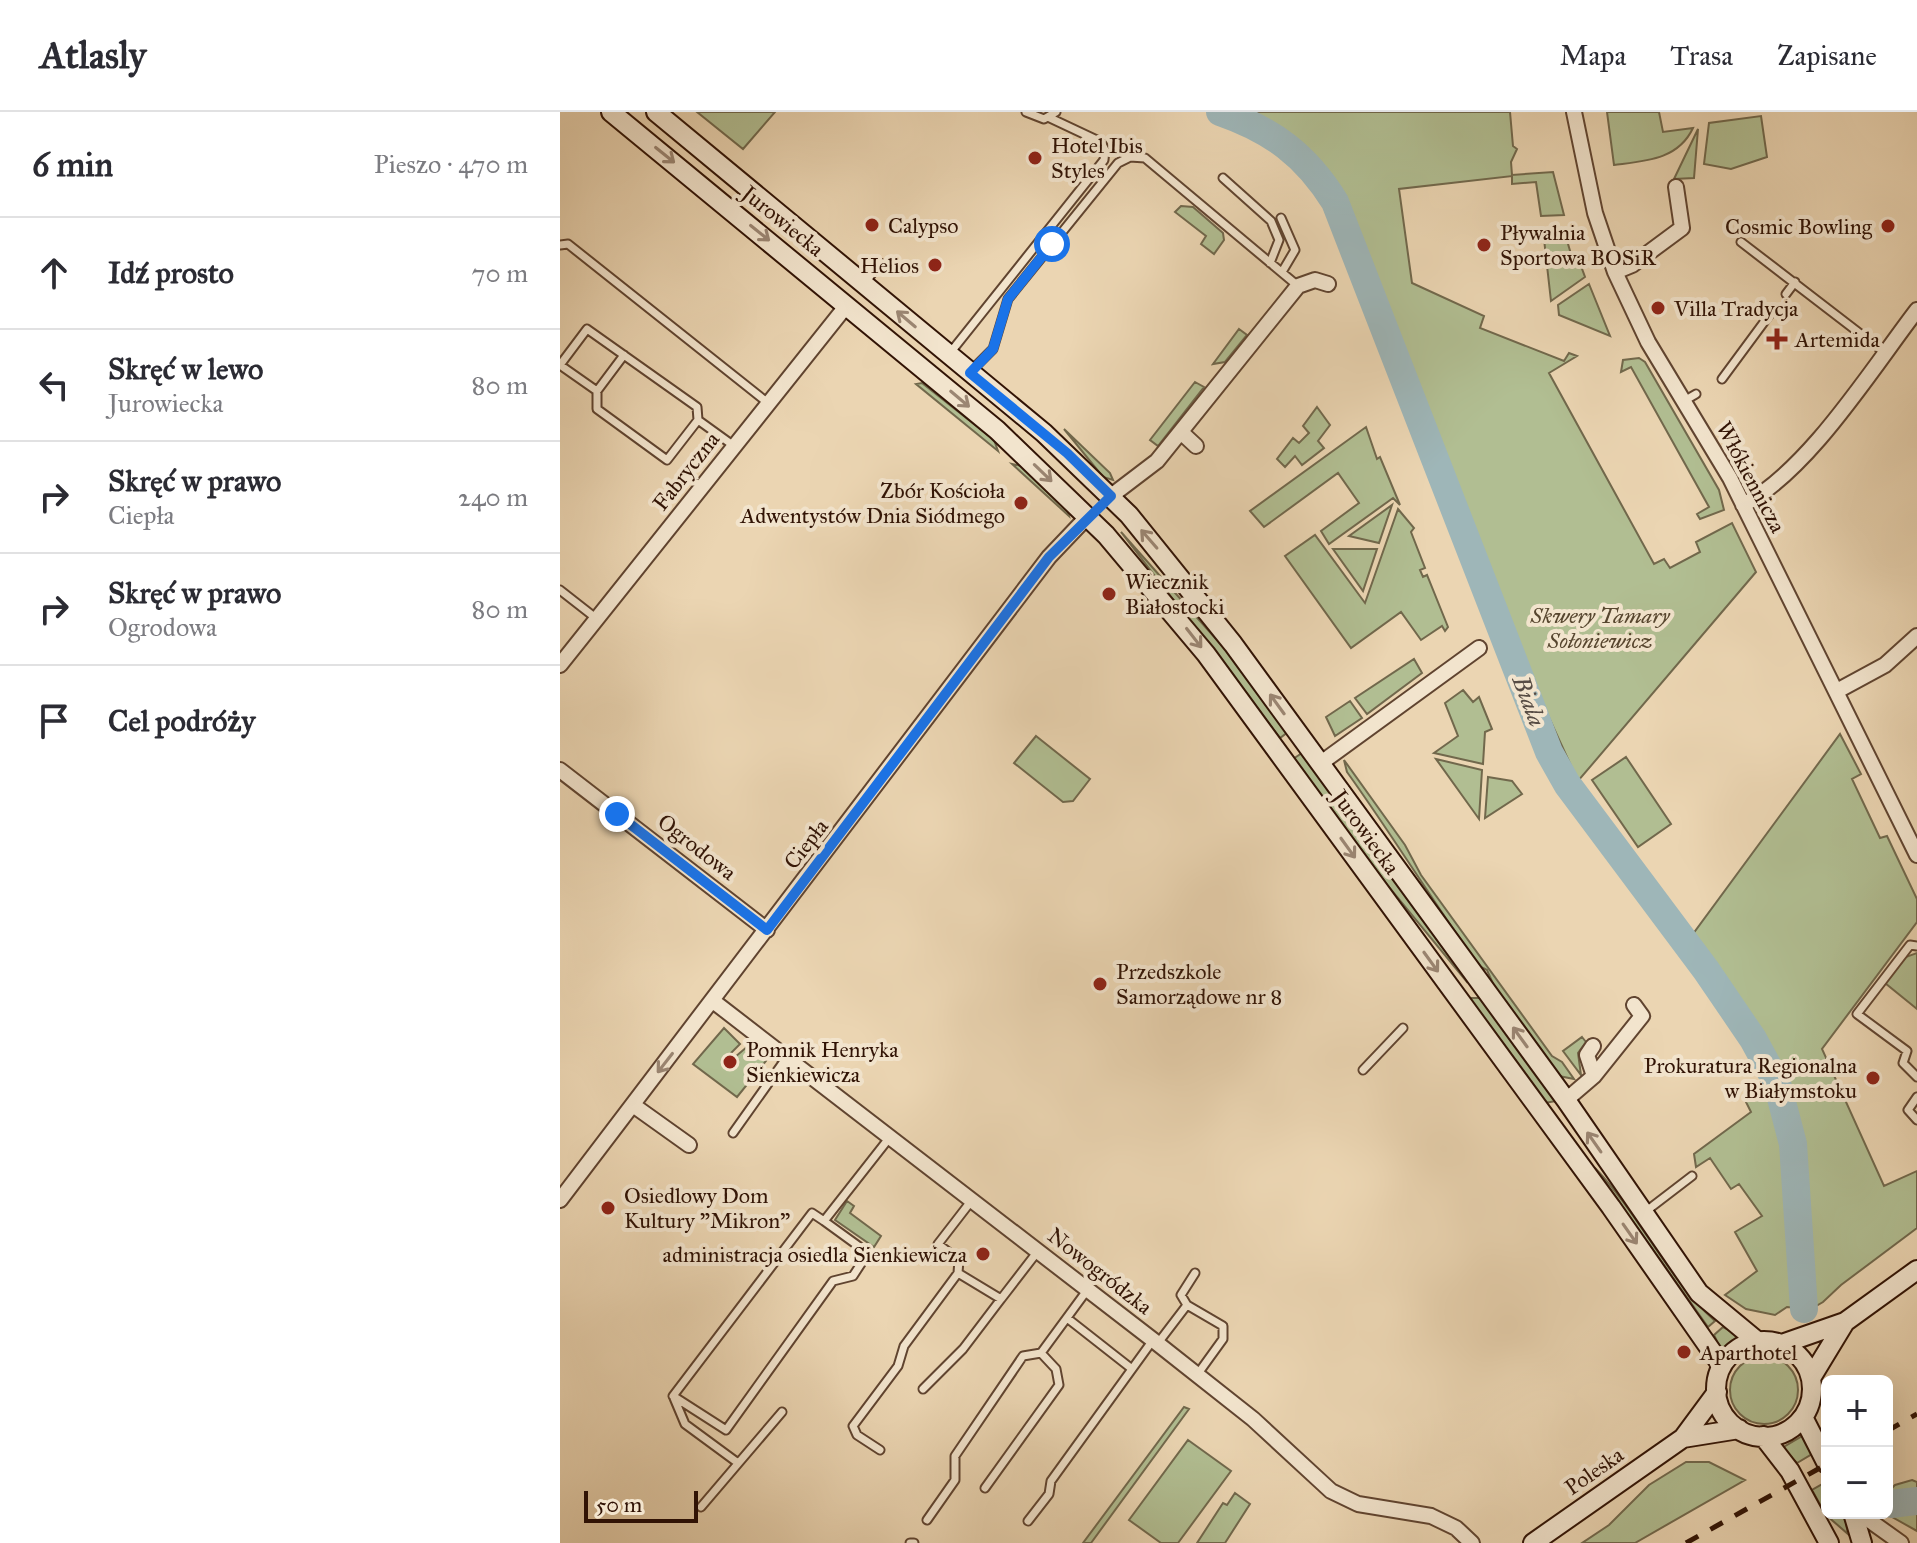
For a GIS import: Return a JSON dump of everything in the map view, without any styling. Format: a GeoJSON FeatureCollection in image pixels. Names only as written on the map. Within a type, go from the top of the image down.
{"type":"FeatureCollection","features":[{"type":"Feature","properties":{"kind":"street","name":"Jurowiecka"},"geometry":{"type":"LineString","coordinates":[[611,112],[636,119],[700,184],[1016,446],[1088,516],[1206,654],[1722,1366]]}},
{"type":"Feature","properties":{"kind":"street","name":"Jurowiecka"},"geometry":{"type":"LineString","coordinates":[[656,112],[1067,453],[1111,496],[1186,582],[1321,763],[1566,1100],[1699,1293],[1757,1341]]}},
{"type":"Feature","properties":{"kind":"street","name":"Włókiennicza"},"geometry":{"type":"LineString","coordinates":[[1574,112],[1595,213],[1615,272],[1648,342],[1690,398],[1916,850]]}},
{"type":"Feature","properties":{"kind":"street"},"geometry":{"type":"LineString","coordinates":[[700,184],[715,162]]}},
{"type":"Feature","properties":{"kind":"street"},"geometry":{"type":"LineString","coordinates":[[1615,272],[1632,265],[1682,228],[1676,187]]}},
{"type":"Feature","properties":{"kind":"street"},"geometry":{"type":"LineString","coordinates":[[1088,516],[1157,461],[1298,286],[1315,280],[1328,284]]}},
{"type":"Feature","properties":{"kind":"street"},"geometry":{"type":"LineString","coordinates":[[847,305],[863,285]]}},
{"type":"Feature","properties":{"kind":"street","name":"Fabryczna"},"geometry":{"type":"LineString","coordinates":[[560,665],[847,305]]}},
{"type":"Feature","properties":{"kind":"street"},"geometry":{"type":"LineString","coordinates":[[1743,505],[1761,495],[1811,448],[1917,310]]}},
{"type":"Feature","properties":{"kind":"street"},"geometry":{"type":"LineString","coordinates":[[923,368],[948,355]]}},
{"type":"Feature","properties":{"kind":"street"},"geometry":{"type":"LineString","coordinates":[[1182,433],[1196,446]]}},
{"type":"Feature","properties":{"kind":"street","name":"Ciepła"},"geometry":{"type":"LineString","coordinates":[[560,1200],[1049,557],[1088,516]]}},
{"type":"Feature","properties":{"kind":"street"},"geometry":{"type":"LineString","coordinates":[[1837,691],[1885,665],[1917,636]]}},
{"type":"Feature","properties":{"kind":"street"},"geometry":{"type":"LineString","coordinates":[[1321,763],[1479,648]]}},
{"type":"Feature","properties":{"kind":"street","name":"Ogrodowa"},"geometry":{"type":"LineString","coordinates":[[560,770],[767,930]]}},
{"type":"Feature","properties":{"kind":"street"},"geometry":{"type":"LineString","coordinates":[[1453,991],[1468,990],[1476,978]]}},
{"type":"Feature","properties":{"kind":"street","name":"Nowogródzka"},"geometry":{"type":"LineString","coordinates":[[713,1001],[1197,1375],[1331,1491],[1358,1504],[1431,1516],[1456,1528],[1472,1543]]}},
{"type":"Feature","properties":{"kind":"street"},"geometry":{"type":"LineString","coordinates":[[1543,1116],[1594,1076],[1642,1016],[1634,1005]]}},
{"type":"Feature","properties":{"kind":"street"},"geometry":{"type":"LineString","coordinates":[[1593,1046],[1587,1055],[1594,1076]]}},
{"type":"Feature","properties":{"kind":"street"},"geometry":{"type":"LineString","coordinates":[[633,1105],[689,1145]]}},
{"type":"Feature","properties":{"kind":"street"},"geometry":{"type":"LineString","coordinates":[[1782,1344],[1805,1364],[1811,1378],[1810,1405],[1792,1428],[1763,1436],[1739,1429],[1723,1413],[1717,1392],[1722,1366],[1731,1354],[1757,1341],[1782,1344],[1845,1322],[1917,1270]]}},
{"type":"Feature","properties":{"kind":"street"},"geometry":{"type":"LineString","coordinates":[[1811,1378],[1845,1322]]}},
{"type":"Feature","properties":{"kind":"street","name":"Poleska"},"geometry":{"type":"LineString","coordinates":[[1533,1543],[1683,1438],[1717,1392]]}},
{"type":"Feature","properties":{"kind":"street"},"geometry":{"type":"LineString","coordinates":[[1803,1417],[1821,1452]]}},
{"type":"Feature","properties":{"kind":"street","name":"Poleska"},"geometry":{"type":"LineString","coordinates":[[1683,1438],[1739,1429]]}},
{"type":"Feature","properties":{"kind":"street"},"geometry":{"type":"LineString","coordinates":[[1763,1436],[1790,1471],[1829,1543]]}},
{"type":"Feature","properties":{"kind":"street"},"geometry":{"type":"LineString","coordinates":[[1855,1519],[1862,1543]]}},
{"type":"Feature","properties":{"kind":"street"},"geometry":{"type":"LineString","coordinates":[[1867,1519],[1890,1541]]}},
{"type":"Feature","properties":{"kind":"lane"},"geometry":{"type":"LineString","coordinates":[[948,355],[1104,160],[1105,150],[1101,142],[1053,115],[1026,112]]}},
{"type":"Feature","properties":{"kind":"lane"},"geometry":{"type":"LineString","coordinates":[[970,373],[993,349],[1008,299],[1124,159],[1145,158],[1298,286]]}},
{"type":"Feature","properties":{"kind":"lane"},"geometry":{"type":"LineString","coordinates":[[1223,178],[1271,221],[1279,240],[1270,263]]}},
{"type":"Feature","properties":{"kind":"lane"},"geometry":{"type":"LineString","coordinates":[[1281,218],[1295,250],[1282,272]]}},
{"type":"Feature","properties":{"kind":"lane"},"geometry":{"type":"LineString","coordinates":[[1741,242],[1884,352]]}},
{"type":"Feature","properties":{"kind":"lane"},"geometry":{"type":"LineString","coordinates":[[560,245],[568,244],[768,403]]}},
{"type":"Feature","properties":{"kind":"lane"},"geometry":{"type":"LineString","coordinates":[[863,285],[880,263]]}},
{"type":"Feature","properties":{"kind":"lane"},"geometry":{"type":"LineString","coordinates":[[1786,294],[1795,282]]}},
{"type":"Feature","properties":{"kind":"lane"},"geometry":{"type":"LineString","coordinates":[[1722,379],[1770,314]]}},
{"type":"Feature","properties":{"kind":"lane"},"geometry":{"type":"LineString","coordinates":[[597,391],[560,365],[587,329],[624,355],[697,407],[698,420],[667,460],[597,409],[597,391],[624,355]]}},
{"type":"Feature","properties":{"kind":"lane"},"geometry":{"type":"LineString","coordinates":[[698,420],[734,446]]}},
{"type":"Feature","properties":{"kind":"lane"},"geometry":{"type":"LineString","coordinates":[[560,590],[597,619]]}},
{"type":"Feature","properties":{"kind":"lane"},"geometry":{"type":"LineString","coordinates":[[1917,946],[1910,945],[1857,1014],[1907,1051],[1903,1063],[1917,1077]]}},
{"type":"Feature","properties":{"kind":"lane"},"geometry":{"type":"LineString","coordinates":[[1363,1070],[1403,1028]]}},
{"type":"Feature","properties":{"kind":"lane"},"geometry":{"type":"LineString","coordinates":[[733,1133],[787,1057]]}},
{"type":"Feature","properties":{"kind":"lane"},"geometry":{"type":"LineString","coordinates":[[1917,1097],[1908,1110],[1917,1120]]}},
{"type":"Feature","properties":{"kind":"lane"},"geometry":{"type":"LineString","coordinates":[[824,1221],[890,1137]]}},
{"type":"Feature","properties":{"kind":"lane"},"geometry":{"type":"LineString","coordinates":[[1643,1213],[1692,1176]]}},
{"type":"Feature","properties":{"kind":"lane"},"geometry":{"type":"LineString","coordinates":[[880,1450],[857,1435],[853,1426],[898,1366],[904,1346],[958,1273],[959,1260],[938,1244],[972,1200]]}},
{"type":"Feature","properties":{"kind":"lane"},"geometry":{"type":"LineString","coordinates":[[812,1213],[868,1253],[853,1276],[833,1281],[726,1430],[673,1396],[812,1213]]}},
{"type":"Feature","properties":{"kind":"lane"},"geometry":{"type":"LineString","coordinates":[[923,1389],[963,1349],[1038,1251]]}},
{"type":"Feature","properties":{"kind":"lane"},"geometry":{"type":"LineString","coordinates":[[958,1273],[1001,1299]]}},
{"type":"Feature","properties":{"kind":"lane"},"geometry":{"type":"LineString","coordinates":[[1195,1273],[1181,1295],[1187,1305],[1224,1330],[1214,1355],[1197,1375]]}},
{"type":"Feature","properties":{"kind":"lane"},"geometry":{"type":"LineString","coordinates":[[927,1520],[955,1480],[955,1456],[1023,1356],[1041,1353],[1088,1289]]}},
{"type":"Feature","properties":{"kind":"lane"},"geometry":{"type":"LineString","coordinates":[[1028,1521],[1049,1494],[1051,1481],[1132,1369],[1187,1305]]}},
{"type":"Feature","properties":{"kind":"lane"},"geometry":{"type":"LineString","coordinates":[[1067,1318],[1132,1369]]}},
{"type":"Feature","properties":{"kind":"lane"},"geometry":{"type":"LineString","coordinates":[[985,1488],[1059,1385],[1056,1369],[1041,1353]]}},
{"type":"Feature","properties":{"kind":"lane"},"geometry":{"type":"LineString","coordinates":[[673,1396],[685,1424],[738,1463]]}},
{"type":"Feature","properties":{"kind":"lane"},"geometry":{"type":"LineString","coordinates":[[701,1507],[782,1412]]}},
{"type":"Feature","properties":{"kind":"green space"},"geometry":{"type":"Polygon","coordinates":[[[697,112],[775,112],[743,149],[697,112]]]}},
{"type":"Feature","properties":{"kind":"green space","name":"Skwery Tamary Sołoniewicz"},"geometry":{"type":"Polygon","coordinates":[[[1221,112],[1510,112],[1513,146],[1517,149],[1511,162],[1512,175],[1553,172],[1564,215],[1541,216],[1536,182],[1512,184],[1512,176],[1399,189],[1412,283],[1484,316],[1480,328],[1564,361],[1569,353],[1577,356],[1549,373],[1654,564],[1664,559],[1670,568],[1700,552],[1696,542],[1732,523],[1756,572],[1578,781],[1466,536],[1335,202],[1312,170],[1287,146],[1257,127],[1221,112]]]}},
{"type":"Feature","properties":{"kind":"green space"},"geometry":{"type":"Polygon","coordinates":[[[1607,112],[1659,112],[1663,132],[1693,128],[1687,139],[1670,153],[1649,160],[1614,165],[1607,112]]]}},
{"type":"Feature","properties":{"kind":"green space"},"geometry":{"type":"Polygon","coordinates":[[[1761,116],[1767,157],[1731,169],[1704,164],[1709,123],[1761,116]]]}},
{"type":"Feature","properties":{"kind":"green space"},"geometry":{"type":"Polygon","coordinates":[[[1698,129],[1694,178],[1674,179],[1698,129]]]}},
{"type":"Feature","properties":{"kind":"green space"},"geometry":{"type":"Polygon","coordinates":[[[1181,206],[1193,207],[1223,233],[1224,240],[1214,254],[1201,244],[1206,236],[1175,212],[1181,206]]]}},
{"type":"Feature","properties":{"kind":"green space"},"geometry":{"type":"Polygon","coordinates":[[[1566,237],[1573,261],[1578,258],[1585,277],[1551,301],[1544,239],[1566,237]]]}},
{"type":"Feature","properties":{"kind":"green space"},"geometry":{"type":"Polygon","coordinates":[[[1589,284],[1610,336],[1559,315],[1558,305],[1589,284]]]}},
{"type":"Feature","properties":{"kind":"green space"},"geometry":{"type":"Polygon","coordinates":[[[1239,329],[1247,335],[1225,362],[1213,364],[1239,329]]]}},
{"type":"Feature","properties":{"kind":"green space"},"geometry":{"type":"Polygon","coordinates":[[[1639,358],[1645,362],[1719,490],[1724,510],[1700,519],[1697,514],[1709,507],[1631,367],[1621,372],[1623,360],[1639,358]]]}},
{"type":"Feature","properties":{"kind":"green space"},"geometry":{"type":"Polygon","coordinates":[[[1195,382],[1204,387],[1158,446],[1150,440],[1195,382]]]}},
{"type":"Feature","properties":{"kind":"green space"},"geometry":{"type":"Polygon","coordinates":[[[922,383],[994,440],[998,451],[916,384],[922,383]]]}},
{"type":"Feature","properties":{"kind":"green space"},"geometry":{"type":"Polygon","coordinates":[[[1317,407],[1330,425],[1318,441],[1324,448],[1302,465],[1295,456],[1285,467],[1277,459],[1293,438],[1299,443],[1309,433],[1303,426],[1317,407]]]}},
{"type":"Feature","properties":{"kind":"green space"},"geometry":{"type":"Polygon","coordinates":[[[1366,427],[1377,459],[1380,457],[1400,505],[1393,498],[1329,544],[1321,531],[1359,503],[1338,473],[1264,527],[1250,511],[1366,427]]]}},
{"type":"Feature","properties":{"kind":"green space"},"geometry":{"type":"Polygon","coordinates":[[[1064,429],[1110,473],[1113,480],[1103,477],[1064,429]]]}},
{"type":"Feature","properties":{"kind":"green space"},"geometry":{"type":"Polygon","coordinates":[[[1012,464],[1022,466],[1067,508],[1069,516],[1012,464]]]}},
{"type":"Feature","properties":{"kind":"green space"},"geometry":{"type":"Polygon","coordinates":[[[1392,505],[1379,543],[1349,536],[1392,505]]]}},
{"type":"Feature","properties":{"kind":"green space"},"geometry":{"type":"Polygon","coordinates":[[[1398,509],[1414,528],[1411,532],[1425,568],[1420,570],[1423,577],[1427,575],[1448,627],[1445,631],[1442,626],[1421,640],[1401,612],[1351,648],[1285,556],[1315,535],[1365,603],[1398,509]]]}},
{"type":"Feature","properties":{"kind":"green space"},"geometry":{"type":"Polygon","coordinates":[[[1121,532],[1232,657],[1288,732],[1280,738],[1121,532]]]}},
{"type":"Feature","properties":{"kind":"green space"},"geometry":{"type":"Polygon","coordinates":[[[1333,549],[1377,549],[1363,591],[1333,549]]]}},
{"type":"Feature","properties":{"kind":"green space"},"geometry":{"type":"Polygon","coordinates":[[[1414,659],[1422,673],[1367,714],[1355,698],[1414,659]]]}},
{"type":"Feature","properties":{"kind":"green space"},"geometry":{"type":"Polygon","coordinates":[[[1463,690],[1473,702],[1479,697],[1492,729],[1485,732],[1483,764],[1434,753],[1458,736],[1445,703],[1463,690]]]}},
{"type":"Feature","properties":{"kind":"green space"},"geometry":{"type":"Polygon","coordinates":[[[1350,701],[1362,718],[1335,736],[1326,717],[1350,701]]]}},
{"type":"Feature","properties":{"kind":"green space"},"geometry":{"type":"Polygon","coordinates":[[[1840,734],[1861,774],[1852,779],[1880,838],[1887,836],[1917,899],[1917,922],[1822,1049],[1884,1186],[1917,1171],[1917,1228],[1823,1302],[1811,1309],[1787,1307],[1775,1315],[1746,1309],[1725,1295],[1757,1271],[1735,1232],[1762,1216],[1739,1184],[1731,1189],[1710,1158],[1696,1167],[1694,1154],[1751,1112],[1744,1098],[1776,1083],[1721,991],[1693,934],[1840,734]]]}},
{"type":"Feature","properties":{"kind":"green space"},"geometry":{"type":"Polygon","coordinates":[[[1036,736],[1090,779],[1073,801],[1063,802],[1014,763],[1036,736]]]}},
{"type":"Feature","properties":{"kind":"green space"},"geometry":{"type":"Polygon","coordinates":[[[1302,753],[1467,982],[1388,886],[1293,759],[1302,753]]]}},
{"type":"Feature","properties":{"kind":"green space"},"geometry":{"type":"Polygon","coordinates":[[[1626,757],[1671,824],[1638,847],[1592,780],[1626,757]]]}},
{"type":"Feature","properties":{"kind":"green space"},"geometry":{"type":"Polygon","coordinates":[[[1436,759],[1482,770],[1479,819],[1436,759]]]}},
{"type":"Feature","properties":{"kind":"green space"},"geometry":{"type":"Polygon","coordinates":[[[1344,760],[1405,845],[1421,875],[1552,1056],[1562,1062],[1574,1079],[1559,1076],[1494,986],[1487,970],[1479,966],[1347,772],[1344,760]]]}},
{"type":"Feature","properties":{"kind":"green space"},"geometry":{"type":"Polygon","coordinates":[[[1488,777],[1512,781],[1522,794],[1485,818],[1488,777]]]}},
{"type":"Feature","properties":{"kind":"green space"},"geometry":{"type":"Polygon","coordinates":[[[1917,953],[1917,1009],[1885,983],[1903,958],[1917,953]]]}},
{"type":"Feature","properties":{"kind":"green space"},"geometry":{"type":"Polygon","coordinates":[[[1469,998],[1482,998],[1556,1101],[1545,1103],[1469,998]]]}},
{"type":"Feature","properties":{"kind":"green space"},"geometry":{"type":"Polygon","coordinates":[[[724,1028],[740,1044],[724,1060],[733,1066],[738,1060],[735,1057],[748,1046],[766,1061],[737,1097],[693,1064],[724,1028]]]}},
{"type":"Feature","properties":{"kind":"green space"},"geometry":{"type":"Polygon","coordinates":[[[1582,1037],[1586,1042],[1578,1053],[1581,1075],[1563,1051],[1582,1037]]]}},
{"type":"Feature","properties":{"kind":"green space"},"geometry":{"type":"Polygon","coordinates":[[[1595,1168],[1626,1206],[1667,1266],[1715,1321],[1708,1327],[1595,1168]]]}},
{"type":"Feature","properties":{"kind":"green space"},"geometry":{"type":"Polygon","coordinates":[[[847,1201],[854,1206],[850,1213],[881,1236],[874,1247],[835,1220],[847,1201]]]}},
{"type":"Feature","properties":{"kind":"green space"},"geometry":{"type":"Polygon","coordinates":[[[1723,1327],[1743,1337],[1722,1352],[1714,1335],[1723,1327]]]}},
{"type":"Feature","properties":{"kind":"green space"},"geometry":{"type":"Polygon","coordinates":[[[1764,1356],[1788,1366],[1798,1390],[1788,1414],[1764,1424],[1740,1414],[1730,1390],[1740,1366],[1764,1356]]]}},
{"type":"Feature","properties":{"kind":"green space"},"geometry":{"type":"Polygon","coordinates":[[[1184,1407],[1189,1409],[1091,1543],[1083,1543],[1184,1407]]]}},
{"type":"Feature","properties":{"kind":"green space"},"geometry":{"type":"Polygon","coordinates":[[[1804,1435],[1812,1454],[1797,1463],[1782,1448],[1804,1435]]]}},
{"type":"Feature","properties":{"kind":"green space"},"geometry":{"type":"Polygon","coordinates":[[[1188,1440],[1231,1471],[1178,1543],[1161,1543],[1129,1520],[1188,1440]]]}},
{"type":"Feature","properties":{"kind":"green space"},"geometry":{"type":"Polygon","coordinates":[[[1686,1462],[1709,1462],[1745,1480],[1635,1543],[1582,1543],[1609,1525],[1649,1485],[1686,1462]]]}},
{"type":"Feature","properties":{"kind":"green space"},"geometry":{"type":"Polygon","coordinates":[[[1912,1480],[1917,1482],[1917,1531],[1893,1518],[1895,1485],[1912,1480]]]}},
{"type":"Feature","properties":{"kind":"green space"},"geometry":{"type":"Polygon","coordinates":[[[1821,1485],[1821,1506],[1812,1490],[1821,1485]]]}},
{"type":"Feature","properties":{"kind":"green space"},"geometry":{"type":"Polygon","coordinates":[[[1235,1493],[1250,1504],[1225,1543],[1197,1543],[1223,1503],[1227,1505],[1235,1493]]]}},
{"type":"Feature","properties":{"kind":"green space"},"geometry":{"type":"Polygon","coordinates":[[[1831,1519],[1845,1519],[1848,1534],[1831,1519]]]}},
{"type":"Feature","properties":{"kind":"waterway","name":"Biala"},"geometry":{"type":"LineString","coordinates":[[1220,112],[1256,127],[1286,146],[1312,171],[1335,202],[1549,752],[1567,784],[1706,970],[1753,1039],[1777,1083],[1793,1144],[1804,1309]]}},
{"type":"Feature","properties":{"kind":"waterway","name":"Biala"},"geometry":{"type":"LineString","coordinates":[[1893,1504],[1917,1501]]}},
{"type":"Feature","properties":{"kind":"railway"},"geometry":{"type":"LineString","coordinates":[[1893,1428],[1917,1414]]}},
{"type":"Feature","properties":{"kind":"railway"},"geometry":{"type":"LineString","coordinates":[[1686,1543],[1821,1467]]}},
{"type":"Feature","properties":{"kind":"place","name":"Hotel Ibis Styles"},"geometry":{"type":"Point","coordinates":[1035,158]}},
{"type":"Feature","properties":{"kind":"place","name":"Calypso"},"geometry":{"type":"Point","coordinates":[872,225]}},
{"type":"Feature","properties":{"kind":"place","name":"Cosmic Bowling"},"geometry":{"type":"Point","coordinates":[1888,226]}},
{"type":"Feature","properties":{"kind":"place","name":"Pływalnia Sportowa BOSiR"},"geometry":{"type":"Point","coordinates":[1484,245]}},
{"type":"Feature","properties":{"kind":"place","name":"Helios"},"geometry":{"type":"Point","coordinates":[935,265]}},
{"type":"Feature","properties":{"kind":"place","name":"Villa Tradycja"},"geometry":{"type":"Point","coordinates":[1658,308]}},
{"type":"Feature","properties":{"kind":"place","name":"Artemida"},"geometry":{"type":"Point","coordinates":[1777,339]}},
{"type":"Feature","properties":{"kind":"place","name":"Zbór Kościoła Adwentystów Dnia Siódmego"},"geometry":{"type":"Point","coordinates":[1021,503]}},
{"type":"Feature","properties":{"kind":"place","name":"Wiecznik Białostocki"},"geometry":{"type":"Point","coordinates":[1109,594]}},
{"type":"Feature","properties":{"kind":"place","name":"Przedszkole Samorządowe nr 8"},"geometry":{"type":"Point","coordinates":[1100,984]}},
{"type":"Feature","properties":{"kind":"place","name":"Pomnik Henryka Sienkiewicza"},"geometry":{"type":"Point","coordinates":[730,1062]}},
{"type":"Feature","properties":{"kind":"place","name":"Prokuratura Regionalna w Białymstoku"},"geometry":{"type":"Point","coordinates":[1873,1078]}},
{"type":"Feature","properties":{"kind":"place","name":"Osiedlowy Dom Kultury \"Mikron\""},"geometry":{"type":"Point","coordinates":[608,1208]}},
{"type":"Feature","properties":{"kind":"place","name":"administracja osiedla Sienkiewicza"},"geometry":{"type":"Point","coordinates":[983,1254]}},
{"type":"Feature","properties":{"kind":"place","name":"Aparthotel"},"geometry":{"type":"Point","coordinates":[1684,1352]}},
{"type":"Feature","properties":{"kind":"route"},"geometry":{"type":"LineString","coordinates":[[617,814],[767,930],[1049,557],[1075,528],[1111,496],[1067,453],[970,373],[993,349],[1008,299],[1052,244]]}}]}
